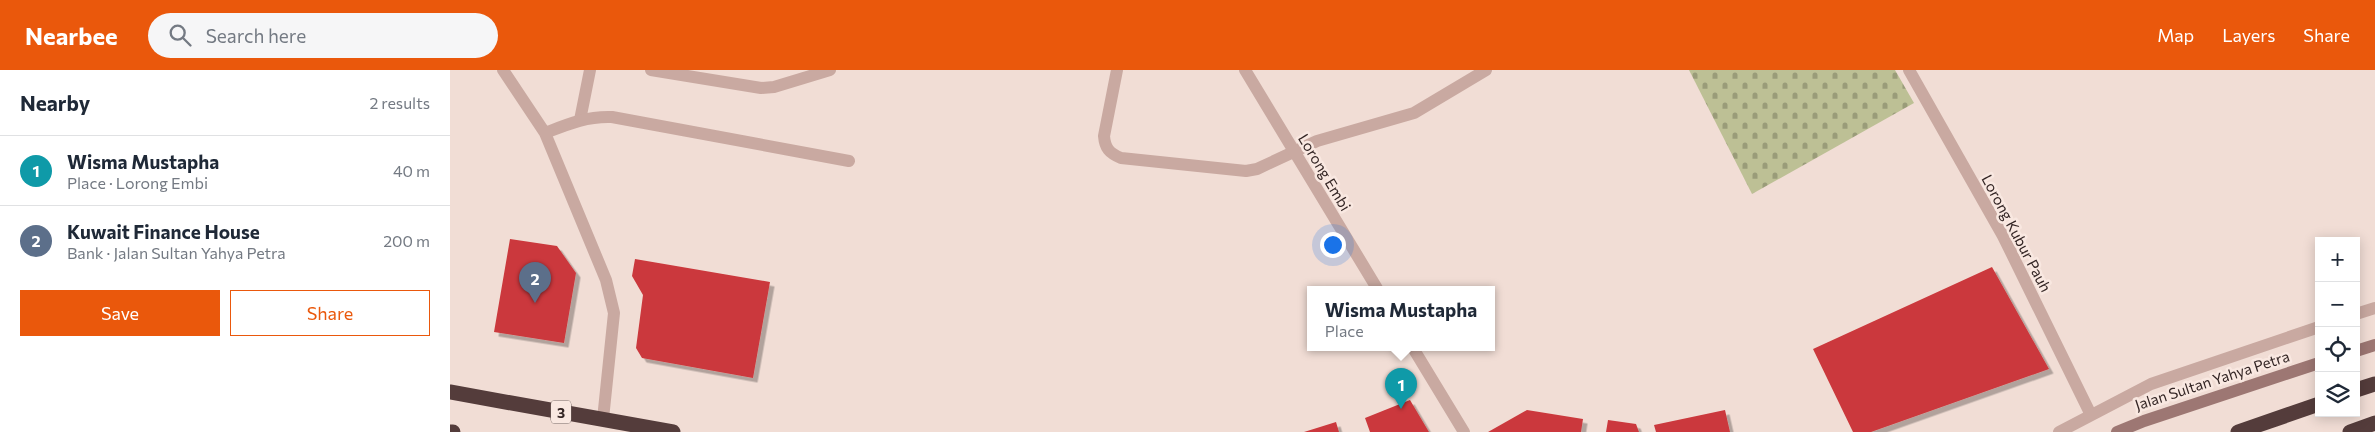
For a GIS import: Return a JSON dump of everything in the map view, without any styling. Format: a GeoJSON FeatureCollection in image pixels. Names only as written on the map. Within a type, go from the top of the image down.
{"type":"FeatureCollection","features":[{"type":"Feature","properties":{"kind":"highway"},"geometry":{"type":"LineString","coordinates":[[2360,389],[2375,384]]}},
{"type":"Feature","properties":{"kind":"highway","name":"3"},"geometry":{"type":"LineString","coordinates":[[450,392],[673,432]]}},
{"type":"Feature","properties":{"kind":"highway"},"geometry":{"type":"LineString","coordinates":[[2238,432],[2315,405]]}},
{"type":"Feature","properties":{"kind":"highway"},"geometry":{"type":"LineString","coordinates":[[2350,432],[2375,423]]}},
{"type":"Feature","properties":{"kind":"main road"},"geometry":{"type":"LineString","coordinates":[[2360,350],[2375,345]]}},
{"type":"Feature","properties":{"kind":"main road","name":"Jalan Sultan Yahya Petra"},"geometry":{"type":"LineString","coordinates":[[2117,432],[2144,421],[2315,364]]}},
{"type":"Feature","properties":{"kind":"street"},"geometry":{"type":"LineString","coordinates":[[503,70],[545,133],[606,280],[612,305],[614,328],[603,419]]}},
{"type":"Feature","properties":{"kind":"street"},"geometry":{"type":"LineString","coordinates":[[580,120],[590,70]]}},
{"type":"Feature","properties":{"kind":"street"},"geometry":{"type":"LineString","coordinates":[[651,70],[761,88],[774,87],[830,70]]}},
{"type":"Feature","properties":{"kind":"street"},"geometry":{"type":"LineString","coordinates":[[1116,70],[1104,136],[1108,150],[1114,155],[1120,158],[1250,171],[1317,142],[1414,113],[1486,70]]}},
{"type":"Feature","properties":{"kind":"street","name":"Lorong Embi"},"geometry":{"type":"LineString","coordinates":[[1245,70],[1376,286]]}},
{"type":"Feature","properties":{"kind":"street","name":"Lorong Kubur Pauh"},"geometry":{"type":"LineString","coordinates":[[1909,70],[2002,236],[2091,415]]}},
{"type":"Feature","properties":{"kind":"street"},"geometry":{"type":"LineString","coordinates":[[545,133],[580,120],[597,116],[612,117],[848,161]]}},
{"type":"Feature","properties":{"kind":"street"},"geometry":{"type":"LineString","coordinates":[[2360,313],[2375,308]]}},
{"type":"Feature","properties":{"kind":"street"},"geometry":{"type":"LineString","coordinates":[[2059,432],[2160,380],[2315,328]]}},
{"type":"Feature","properties":{"kind":"street"},"geometry":{"type":"LineString","coordinates":[[1415,351],[1464,432]]}},
{"type":"Feature","properties":{"kind":"green space"},"geometry":{"type":"Polygon","coordinates":[[[1689,70],[1895,70],[1914,103],[1752,194],[1689,70]]]}},
{"type":"Feature","properties":{"kind":"building"},"geometry":{"type":"Polygon","coordinates":[[[510,239],[557,246],[576,273],[564,343],[494,332],[510,239]]]}},
{"type":"Feature","properties":{"kind":"building"},"geometry":{"type":"Polygon","coordinates":[[[635,259],[770,282],[753,378],[642,358],[636,348],[643,295],[632,276],[635,259]]]}},
{"type":"Feature","properties":{"kind":"building"},"geometry":{"type":"Polygon","coordinates":[[[1992,267],[2049,369],[1871,432],[1853,432],[1813,349],[1992,267]]]}},
{"type":"Feature","properties":{"kind":"building"},"geometry":{"type":"Polygon","coordinates":[[[1410,400],[1429,432],[1370,432],[1365,418],[1410,400]]]}},
{"type":"Feature","properties":{"kind":"building"},"geometry":{"type":"Polygon","coordinates":[[[1527,410],[1583,419],[1581,432],[1488,432],[1527,410]]]}},
{"type":"Feature","properties":{"kind":"building"},"geometry":{"type":"Polygon","coordinates":[[[1725,410],[1730,432],[1656,432],[1654,425],[1725,410]]]}},
{"type":"Feature","properties":{"kind":"building"},"geometry":{"type":"Polygon","coordinates":[[[1608,420],[1636,424],[1639,432],[1606,432],[1608,420]]]}},
{"type":"Feature","properties":{"kind":"building"},"geometry":{"type":"Polygon","coordinates":[[[1336,422],[1339,432],[1304,432],[1336,422]]]}},
{"type":"Feature","properties":{"kind":"place","name":"Kuwait Finance House"},"geometry":{"type":"Point","coordinates":[535,303]}},
{"type":"Feature","properties":{"kind":"place","name":"Wisma Mustapha"},"geometry":{"type":"Point","coordinates":[1401,409]}}]}
